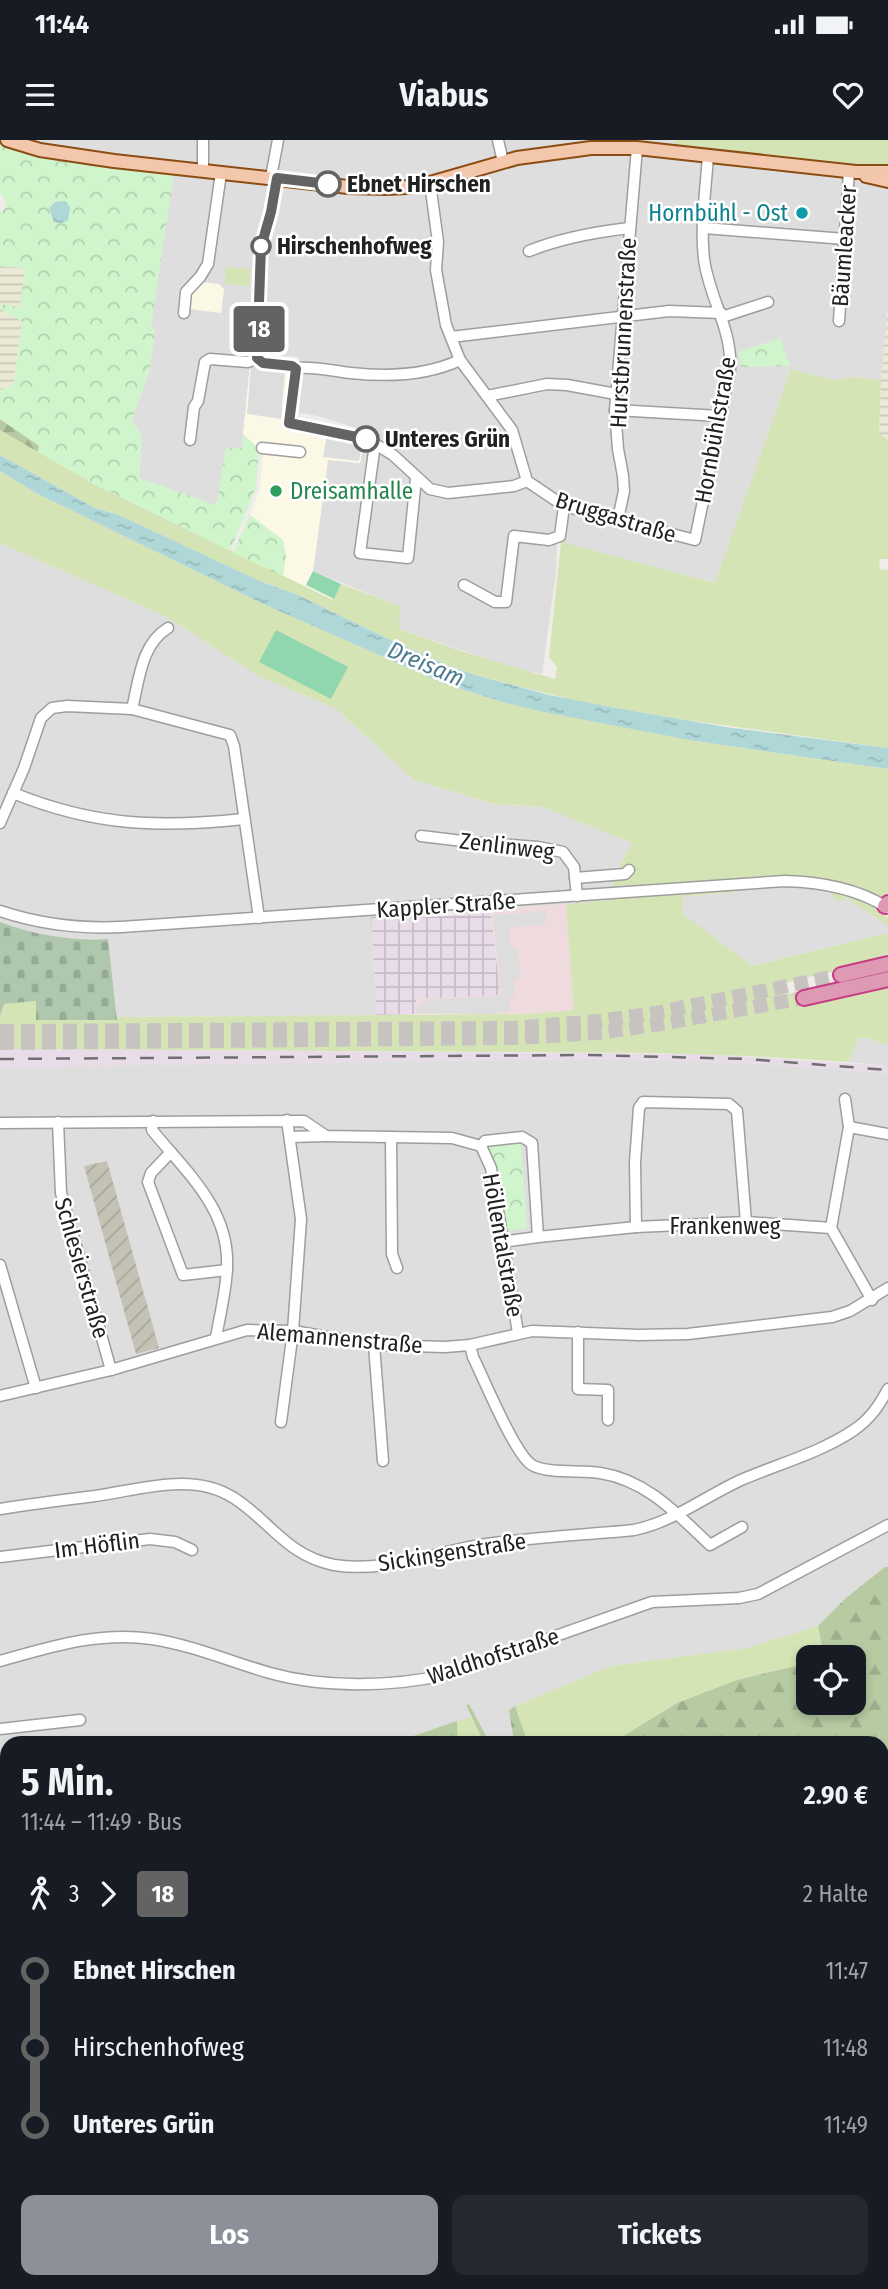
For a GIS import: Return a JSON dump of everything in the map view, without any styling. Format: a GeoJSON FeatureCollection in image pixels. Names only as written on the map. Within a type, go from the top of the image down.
{"type":"FeatureCollection","features":[{"type":"Feature","properties":{"kind":"highway"},"geometry":{"type":"LineString","coordinates":[[841,975],[888,964]]}},
{"type":"Feature","properties":{"kind":"highway"},"geometry":{"type":"LineString","coordinates":[[804,998],[888,979]]}},
{"type":"Feature","properties":{"kind":"main road"},"geometry":{"type":"LineString","coordinates":[[8,140],[55,152],[348,187],[386,188],[430,183],[503,162],[567,150],[637,148],[853,171],[888,172]]}},
{"type":"Feature","properties":{"kind":"main road"},"geometry":{"type":"LineString","coordinates":[[853,171],[869,178],[888,181]]}},
{"type":"Feature","properties":{"kind":"street"},"geometry":{"type":"LineString","coordinates":[[203,140],[203,170]]}},
{"type":"Feature","properties":{"kind":"street"},"geometry":{"type":"LineString","coordinates":[[257,358],[261,247],[271,212],[278,140]]}},
{"type":"Feature","properties":{"kind":"street"},"geometry":{"type":"LineString","coordinates":[[498,140],[503,162]]}},
{"type":"Feature","properties":{"kind":"street","name":"Hurstbrunnenstraße"},"geometry":{"type":"LineString","coordinates":[[618,519],[624,491],[615,410],[637,148]]}},
{"type":"Feature","properties":{"kind":"street","name":"Hornbühlstraße"},"geometry":{"type":"LineString","coordinates":[[695,540],[732,355],[705,262],[708,155]]}},
{"type":"Feature","properties":{"kind":"street","name":"Bäumleacker"},"geometry":{"type":"LineString","coordinates":[[839,321],[853,171]]}},
{"type":"Feature","properties":{"kind":"street"},"geometry":{"type":"LineString","coordinates":[[184,313],[186,292],[208,264],[221,173]]}},
{"type":"Feature","properties":{"kind":"street","name":"Bruggastraße"},"geometry":{"type":"LineString","coordinates":[[430,183],[437,228],[439,290],[451,337],[460,360],[512,430],[527,481],[564,506],[695,540]]}},
{"type":"Feature","properties":{"kind":"street"},"geometry":{"type":"LineString","coordinates":[[529,251],[546,244],[629,228]]}},
{"type":"Feature","properties":{"kind":"street"},"geometry":{"type":"LineString","coordinates":[[704,228],[845,239]]}},
{"type":"Feature","properties":{"kind":"street"},"geometry":{"type":"LineString","coordinates":[[451,337],[669,311],[721,315],[768,302]]}},
{"type":"Feature","properties":{"kind":"street"},"geometry":{"type":"LineString","coordinates":[[257,358],[263,363],[292,366],[296,369],[305,367],[400,375],[445,367],[460,360]]}},
{"type":"Feature","properties":{"kind":"street"},"geometry":{"type":"LineString","coordinates":[[190,440],[194,407],[198,401],[205,362],[210,359],[248,362],[257,358]]}},
{"type":"Feature","properties":{"kind":"street"},"geometry":{"type":"LineString","coordinates":[[296,369],[289,423],[359,436],[393,455],[430,489],[448,493],[514,486],[527,481]]}},
{"type":"Feature","properties":{"kind":"street"},"geometry":{"type":"LineString","coordinates":[[487,396],[547,384],[617,394]]}},
{"type":"Feature","properties":{"kind":"street"},"geometry":{"type":"LineString","coordinates":[[615,410],[720,416]]}},
{"type":"Feature","properties":{"kind":"street"},"geometry":{"type":"LineString","coordinates":[[375,444],[360,553],[408,558],[416,478]]}},
{"type":"Feature","properties":{"kind":"street"},"geometry":{"type":"LineString","coordinates":[[262,448],[300,452]]}},
{"type":"Feature","properties":{"kind":"street"},"geometry":{"type":"LineString","coordinates":[[464,584],[495,602],[506,601],[514,536],[549,540],[560,536],[564,506]]}},
{"type":"Feature","properties":{"kind":"street"},"geometry":{"type":"LineString","coordinates":[[132,709],[148,648],[168,628]]}},
{"type":"Feature","properties":{"kind":"street"},"geometry":{"type":"LineString","coordinates":[[0,823],[41,718],[52,708],[67,706],[132,709],[230,735],[234,746],[259,918]]}},
{"type":"Feature","properties":{"kind":"street"},"geometry":{"type":"LineString","coordinates":[[13,793],[46,807],[112,822],[174,825],[244,819]]}},
{"type":"Feature","properties":{"kind":"street","name":"Zenlinweg"},"geometry":{"type":"LineString","coordinates":[[421,835],[554,849],[569,857],[575,867],[577,896]]}},
{"type":"Feature","properties":{"kind":"street","name":"Zenlinweg"},"geometry":{"type":"LineString","coordinates":[[575,878],[625,874],[629,870]]}},
{"type":"Feature","properties":{"kind":"street","name":"Kappler Straße"},"geometry":{"type":"LineString","coordinates":[[0,911],[48,923],[92,928],[785,881],[830,885],[887,906]]}},
{"type":"Feature","properties":{"kind":"street"},"geometry":{"type":"LineString","coordinates":[[845,1099],[849,1127],[831,1228],[872,1300]]}},
{"type":"Feature","properties":{"kind":"street"},"geometry":{"type":"LineString","coordinates":[[636,1227],[635,1162],[639,1108],[643,1102],[729,1104],[737,1111],[746,1222]]}},
{"type":"Feature","properties":{"kind":"street"},"geometry":{"type":"LineString","coordinates":[[281,1422],[293,1331],[302,1219],[287,1120]]}},
{"type":"Feature","properties":{"kind":"street","name":"Höllentalstraße"},"geometry":{"type":"LineString","coordinates":[[0,1123],[287,1120],[304,1121],[326,1136]]}},
{"type":"Feature","properties":{"kind":"street"},"geometry":{"type":"LineString","coordinates":[[152,1121],[152,1130],[208,1197],[225,1237],[227,1270],[216,1338]]}},
{"type":"Feature","properties":{"kind":"street","name":"Schlesierstraße"},"geometry":{"type":"LineString","coordinates":[[58,1122],[61,1193],[111,1370]]}},
{"type":"Feature","properties":{"kind":"street"},"geometry":{"type":"LineString","coordinates":[[849,1127],[888,1135]]}},
{"type":"Feature","properties":{"kind":"street","name":"Höllentalstraße"},"geometry":{"type":"LineString","coordinates":[[289,1137],[452,1138],[483,1143],[491,1168],[518,1333]]}},
{"type":"Feature","properties":{"kind":"street"},"geometry":{"type":"LineString","coordinates":[[391,1137],[392,1254],[397,1268]]}},
{"type":"Feature","properties":{"kind":"street"},"geometry":{"type":"LineString","coordinates":[[483,1143],[522,1137],[532,1143],[538,1237]]}},
{"type":"Feature","properties":{"kind":"street"},"geometry":{"type":"LineString","coordinates":[[171,1153],[151,1173],[148,1182],[183,1275],[227,1270]]}},
{"type":"Feature","properties":{"kind":"street","name":"Frankenweg"},"geometry":{"type":"LineString","coordinates":[[502,1242],[636,1227],[746,1222],[831,1228]]}},
{"type":"Feature","properties":{"kind":"street"},"geometry":{"type":"LineString","coordinates":[[0,1265],[36,1388]]}},
{"type":"Feature","properties":{"kind":"street","name":"Alemannenstraße"},"geometry":{"type":"LineString","coordinates":[[0,1396],[111,1370],[247,1330],[293,1331],[374,1345],[445,1347],[470,1345],[541,1330],[639,1335],[688,1334],[832,1317],[872,1300],[888,1288]]}},
{"type":"Feature","properties":{"kind":"street"},"geometry":{"type":"LineString","coordinates":[[578,1332],[578,1389],[608,1390],[608,1420]]}},
{"type":"Feature","properties":{"kind":"street"},"geometry":{"type":"LineString","coordinates":[[374,1345],[383,1461]]}},
{"type":"Feature","properties":{"kind":"street"},"geometry":{"type":"LineString","coordinates":[[470,1345],[473,1357],[519,1450],[530,1464],[545,1469],[603,1474],[629,1482],[663,1500],[710,1545],[742,1527]]}},
{"type":"Feature","properties":{"kind":"street","name":"Sickingenstraße"},"geometry":{"type":"LineString","coordinates":[[0,1509],[98,1496],[139,1487],[213,1487],[235,1498],[286,1543],[310,1558],[335,1565],[390,1563],[482,1545],[634,1530],[657,1525],[738,1482],[837,1440],[875,1412],[888,1389]]}},
{"type":"Feature","properties":{"kind":"street","name":"Waldhofstraße"},"geometry":{"type":"LineString","coordinates":[[0,1661],[85,1639],[130,1637],[177,1645],[271,1674],[323,1683],[421,1681],[652,1602],[740,1598],[758,1594],[888,1525]]}},
{"type":"Feature","properties":{"kind":"street","name":"Im Höflin"},"geometry":{"type":"LineString","coordinates":[[0,1557],[150,1539],[175,1542],[192,1550]]}},
{"type":"Feature","properties":{"kind":"street"},"geometry":{"type":"LineString","coordinates":[[0,1729],[80,1720]]}},
{"type":"Feature","properties":{"kind":"shaded area"},"geometry":{"type":"Polygon","coordinates":[[[0,140],[674,140],[674,145],[888,167],[888,307],[881,380],[850,377],[834,380],[791,369],[716,583],[557,542],[556,571],[542,674],[508,666],[399,629],[399,606],[313,571],[328,459],[360,463],[366,431],[318,416],[294,412],[299,357],[251,353],[242,448],[226,449],[216,506],[139,479],[142,437],[132,419],[150,370],[155,328],[151,327],[22,153],[0,144],[0,140]]]}},
{"type":"Feature","properties":{"kind":"shaded area"},"geometry":{"type":"Polygon","coordinates":[[[849,191],[845,239],[829,239],[832,200],[838,192],[849,191]]]}},
{"type":"Feature","properties":{"kind":"shaded area"},"geometry":{"type":"Polygon","coordinates":[[[0,266],[25,268],[20,307],[0,304],[0,266]]]}},
{"type":"Feature","properties":{"kind":"shaded area"},"geometry":{"type":"Polygon","coordinates":[[[200,282],[219,284],[224,289],[221,313],[190,309],[193,288],[200,282]]]}},
{"type":"Feature","properties":{"kind":"shaded area"},"geometry":{"type":"Polygon","coordinates":[[[0,305],[3,311],[22,321],[14,382],[0,390],[0,305]]]}},
{"type":"Feature","properties":{"kind":"shaded area"},"geometry":{"type":"Polygon","coordinates":[[[888,307],[888,440],[879,433],[888,307]]]}},
{"type":"Feature","properties":{"kind":"shaded area"},"geometry":{"type":"Polygon","coordinates":[[[250,366],[291,371],[284,426],[364,443],[360,463],[328,460],[313,571],[341,584],[334,600],[283,576],[286,557],[283,540],[250,515],[260,488],[263,453],[243,434],[250,366]]]}},
{"type":"Feature","properties":{"kind":"shaded area"},"geometry":{"type":"Polygon","coordinates":[[[251,366],[285,370],[281,419],[247,414],[251,366]]]}},
{"type":"Feature","properties":{"kind":"shaded area"},"geometry":{"type":"Polygon","coordinates":[[[327,435],[362,443],[359,461],[323,457],[327,435]]]}},
{"type":"Feature","properties":{"kind":"shaded area"},"geometry":{"type":"Polygon","coordinates":[[[0,543],[167,617],[260,677],[335,708],[414,780],[493,804],[543,807],[632,843],[613,878],[615,901],[469,911],[468,914],[461,915],[461,911],[371,917],[377,1015],[117,1017],[108,939],[62,938],[22,931],[0,922],[0,543]]]}},
{"type":"Feature","properties":{"kind":"shaded area"},"geometry":{"type":"Polygon","coordinates":[[[66,694],[124,698],[123,709],[67,706],[66,694]]]}},
{"type":"Feature","properties":{"kind":"shaded area"},"geometry":{"type":"Polygon","coordinates":[[[762,886],[830,891],[845,897],[888,926],[888,933],[752,966],[682,914],[682,897],[737,892],[737,889],[762,886]]]}},
{"type":"Feature","properties":{"kind":"shaded area"},"geometry":{"type":"Polygon","coordinates":[[[566,904],[575,1010],[527,1014],[416,1014],[416,999],[500,995],[491,909],[566,904]]]}},
{"type":"Feature","properties":{"kind":"shaded area"},"geometry":{"type":"Polygon","coordinates":[[[545,911],[546,924],[509,928],[510,944],[513,944],[513,949],[518,948],[520,978],[514,979],[515,995],[510,996],[510,1011],[491,1014],[417,1013],[417,1006],[423,1005],[423,1000],[501,996],[494,915],[545,911]]]}},
{"type":"Feature","properties":{"kind":"shaded area"},"geometry":{"type":"Polygon","coordinates":[[[491,913],[500,995],[416,999],[416,1014],[377,1015],[371,917],[411,914],[412,918],[491,913]]]}},
{"type":"Feature","properties":{"kind":"shaded area"},"geometry":{"type":"Polygon","coordinates":[[[865,1037],[888,1045],[888,1066],[849,1062],[858,1038],[865,1037]]]}},
{"type":"Feature","properties":{"kind":"shaded area"},"geometry":{"type":"Polygon","coordinates":[[[0,1049],[708,1054],[888,1066],[888,1073],[747,1063],[587,1059],[0,1067],[0,1049]]]}},
{"type":"Feature","properties":{"kind":"shaded area"},"geometry":{"type":"Polygon","coordinates":[[[587,1059],[747,1063],[888,1073],[888,1567],[846,1598],[818,1626],[748,1648],[611,1666],[515,1706],[509,1710],[513,1736],[486,1736],[469,1704],[466,1705],[471,1717],[414,1736],[0,1736],[0,1067],[587,1059]]]}},
{"type":"Feature","properties":{"kind":"shaded area"},"geometry":{"type":"Polygon","coordinates":[[[107,1161],[159,1348],[136,1354],[84,1166],[107,1161]]]}},
{"type":"Feature","properties":{"kind":"green space"},"geometry":{"type":"Polygon","coordinates":[[[674,140],[888,140],[888,167],[674,145],[674,140]]]}},
{"type":"Feature","properties":{"kind":"green space"},"geometry":{"type":"Polygon","coordinates":[[[0,144],[22,153],[174,173],[151,327],[155,328],[150,370],[132,419],[142,437],[139,478],[216,505],[226,448],[242,448],[243,434],[259,449],[256,488],[230,551],[94,484],[38,452],[39,446],[0,419],[0,390],[14,382],[22,321],[3,311],[0,304],[20,307],[25,268],[0,266],[0,212],[4,210],[6,202],[0,193],[0,144]]]}},
{"type":"Feature","properties":{"kind":"green space"},"geometry":{"type":"Polygon","coordinates":[[[226,267],[250,269],[249,286],[225,284],[226,267]]]}},
{"type":"Feature","properties":{"kind":"green space"},"geometry":{"type":"Polygon","coordinates":[[[780,338],[790,366],[741,367],[738,352],[780,338]]]}},
{"type":"Feature","properties":{"kind":"green space"},"geometry":{"type":"Polygon","coordinates":[[[791,369],[834,380],[850,377],[881,380],[879,433],[888,440],[888,559],[880,559],[879,569],[888,570],[888,748],[680,719],[581,702],[479,676],[384,637],[298,595],[262,582],[119,515],[95,508],[0,455],[0,430],[94,484],[333,600],[341,584],[400,606],[399,629],[555,679],[557,667],[549,657],[561,542],[715,583],[791,369]]]}},
{"type":"Feature","properties":{"kind":"green space"},"geometry":{"type":"Polygon","coordinates":[[[0,419],[40,446],[38,452],[0,430],[0,419]]]}},
{"type":"Feature","properties":{"kind":"green space"},"geometry":{"type":"Polygon","coordinates":[[[0,471],[36,493],[261,603],[445,684],[506,703],[689,740],[888,769],[888,898],[877,906],[888,918],[888,926],[845,897],[842,901],[836,901],[829,891],[761,888],[682,897],[683,914],[752,966],[888,933],[888,954],[839,970],[784,983],[787,994],[803,991],[805,1004],[888,983],[888,1045],[865,1037],[858,1038],[849,1062],[657,1053],[0,1049],[0,1016],[3,1004],[37,1001],[36,1020],[527,1014],[574,1010],[566,904],[614,900],[613,878],[632,843],[543,807],[494,804],[414,780],[335,708],[260,677],[167,617],[0,543],[0,471]]]}},
{"type":"Feature","properties":{"kind":"green space"},"geometry":{"type":"Polygon","coordinates":[[[250,515],[283,540],[286,557],[283,576],[233,553],[250,515]]]}},
{"type":"Feature","properties":{"kind":"green space"},"geometry":{"type":"Polygon","coordinates":[[[313,571],[341,584],[334,599],[306,585],[313,571]]]}},
{"type":"Feature","properties":{"kind":"green space"},"geometry":{"type":"Polygon","coordinates":[[[276,630],[348,667],[331,699],[259,662],[276,630]]]}},
{"type":"Feature","properties":{"kind":"green space"},"geometry":{"type":"Polygon","coordinates":[[[0,922],[53,936],[108,939],[117,1020],[36,1020],[36,1001],[4,1004],[0,1016],[0,922]]]}},
{"type":"Feature","properties":{"kind":"green space"},"geometry":{"type":"Polygon","coordinates":[[[521,1142],[527,1228],[507,1231],[496,1164],[487,1146],[521,1142]]]}},
{"type":"Feature","properties":{"kind":"green space"},"geometry":{"type":"Polygon","coordinates":[[[888,1567],[888,1736],[623,1736],[677,1703],[737,1680],[796,1666],[796,1715],[866,1715],[866,1645],[822,1645],[818,1626],[846,1598],[888,1567]]]}},
{"type":"Feature","properties":{"kind":"green space"},"geometry":{"type":"Polygon","coordinates":[[[818,1626],[822,1645],[796,1645],[796,1666],[737,1680],[677,1703],[623,1736],[526,1736],[515,1706],[611,1666],[747,1648],[818,1626]]]}},
{"type":"Feature","properties":{"kind":"green space"},"geometry":{"type":"Polygon","coordinates":[[[469,1704],[486,1736],[481,1736],[466,1705],[469,1704]]]}},
{"type":"Feature","properties":{"kind":"green space"},"geometry":{"type":"Polygon","coordinates":[[[515,1706],[526,1736],[513,1736],[509,1710],[515,1706]]]}},
{"type":"Feature","properties":{"kind":"green space"},"geometry":{"type":"Polygon","coordinates":[[[471,1717],[480,1736],[458,1736],[457,1721],[471,1717]]]}},
{"type":"Feature","properties":{"kind":"green space"},"geometry":{"type":"Polygon","coordinates":[[[457,1721],[458,1736],[413,1736],[457,1721]]]}},
{"type":"Feature","properties":{"kind":"water"},"geometry":{"type":"Polygon","coordinates":[[[66,201],[70,208],[68,221],[54,222],[49,208],[55,202],[66,201]]]}},
{"type":"Feature","properties":{"kind":"water","name":"Dreisam"},"geometry":{"type":"Polygon","coordinates":[[[0,455],[95,508],[119,515],[452,667],[549,695],[616,708],[726,727],[888,748],[888,769],[689,740],[544,712],[445,684],[261,603],[36,493],[0,471],[0,455]]]}},
{"type":"Feature","properties":{"kind":"tunnel"},"geometry":{"type":"LineString","coordinates":[[0,1031],[511,1028],[655,1013],[841,975]]}},
{"type":"Feature","properties":{"kind":"tunnel"},"geometry":{"type":"LineString","coordinates":[[0,1043],[516,1038],[598,1033],[804,998]]}},
{"type":"Feature","properties":{"kind":"railway"},"geometry":{"type":"LineString","coordinates":[[0,1059],[588,1055],[747,1059],[888,1070]]}},
{"type":"Feature","properties":{"kind":"bus line","name":"18"},"geometry":{"type":"LineString","coordinates":[[328,184],[277,178],[261,247],[257,358],[263,363],[292,366],[296,369],[289,423],[366,439]]}},
{"type":"Feature","properties":{"kind":"place","name":"Ebnet Hirschen"},"geometry":{"type":"Point","coordinates":[328,184]}},
{"type":"Feature","properties":{"kind":"place","name":"Hornbühl - Ost"},"geometry":{"type":"Point","coordinates":[802,213]}},
{"type":"Feature","properties":{"kind":"place","name":"Hirschenhofweg"},"geometry":{"type":"Point","coordinates":[261,246]}},
{"type":"Feature","properties":{"kind":"place","name":"Unteres Grün"},"geometry":{"type":"Point","coordinates":[366,439]}},
{"type":"Feature","properties":{"kind":"place","name":"Dreisamhalle"},"geometry":{"type":"Point","coordinates":[276,491]}}]}
